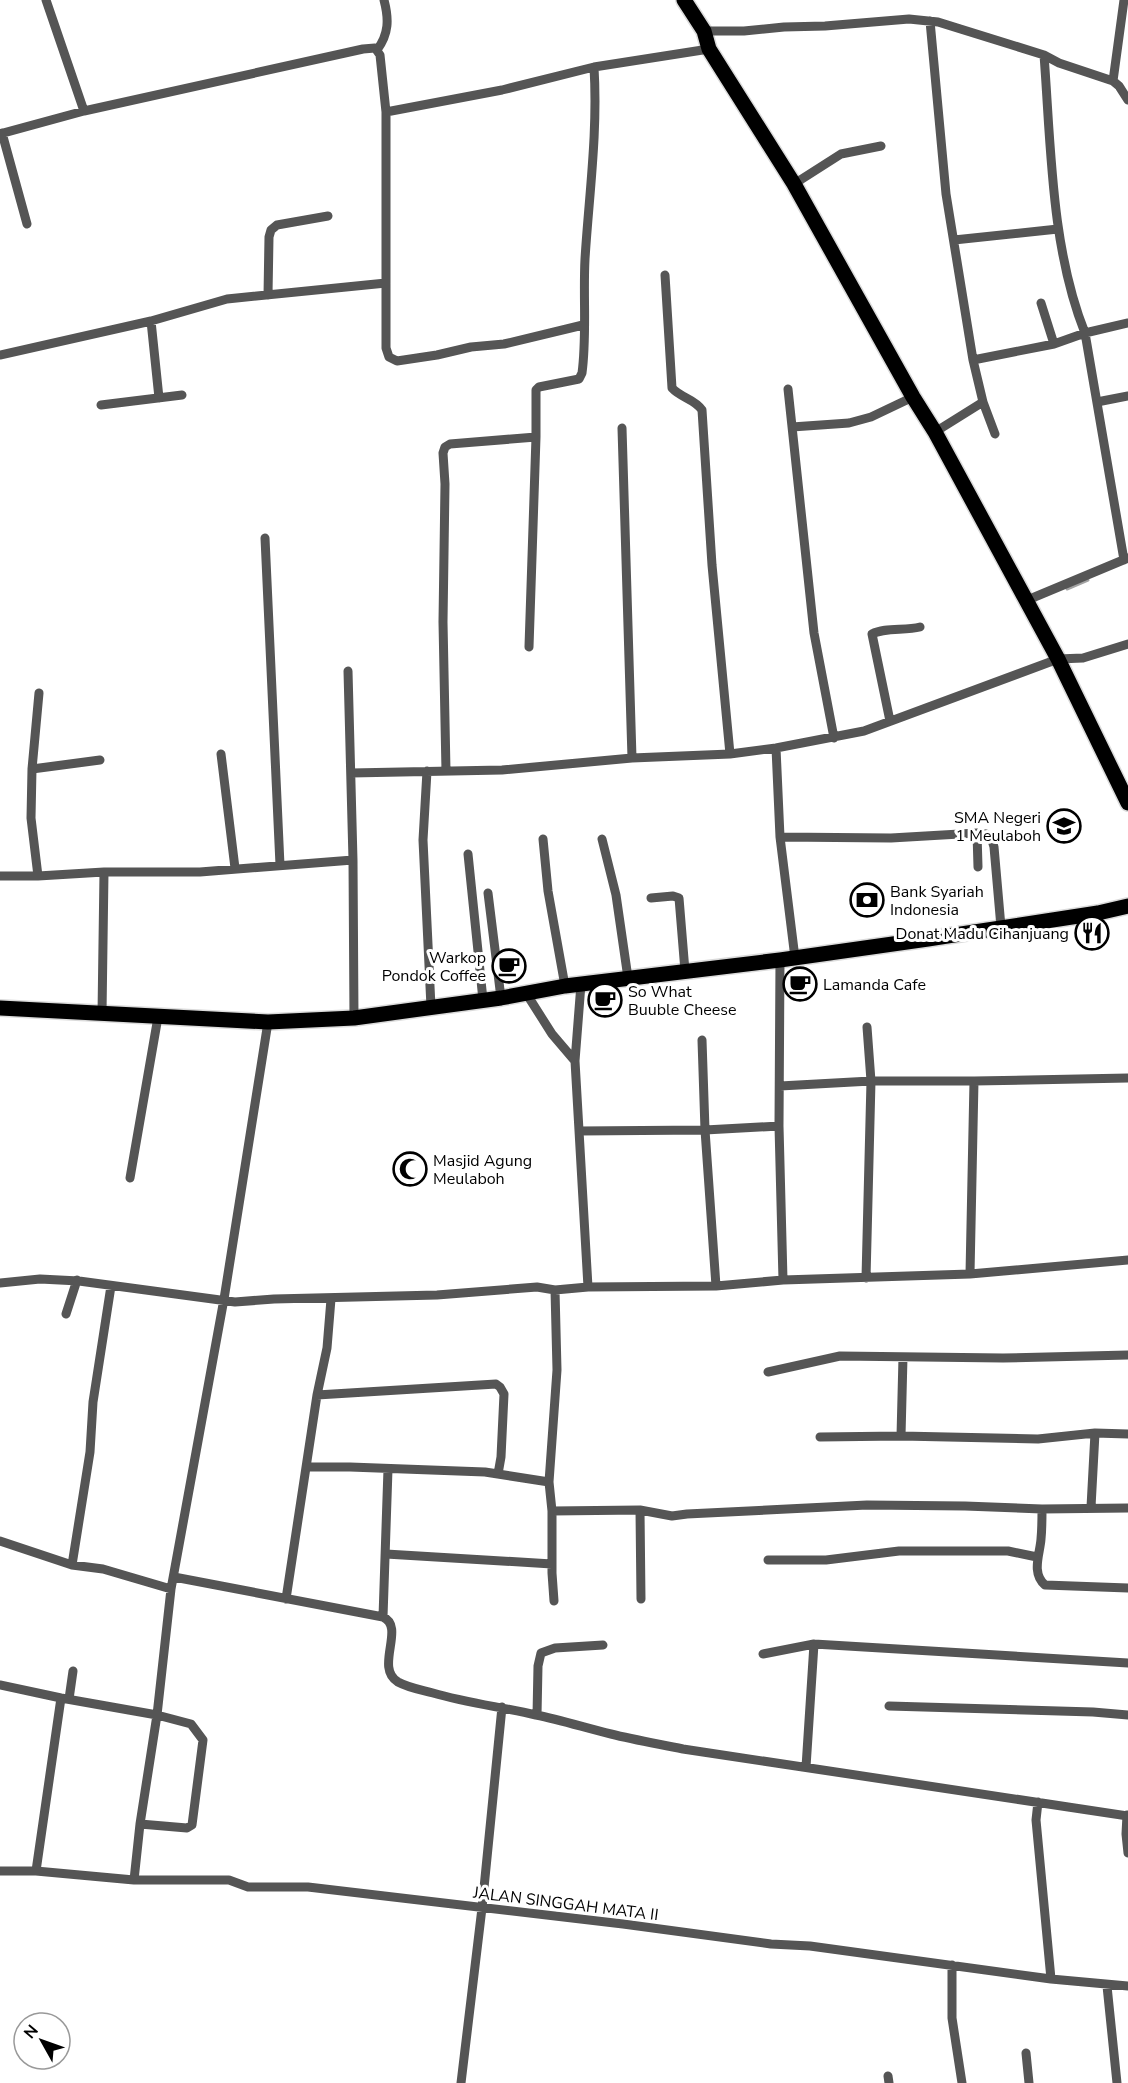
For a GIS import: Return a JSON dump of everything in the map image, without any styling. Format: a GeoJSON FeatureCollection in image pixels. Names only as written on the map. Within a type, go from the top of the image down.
{"type":"FeatureCollection","features":[{"type":"Feature","properties":{"kind":"main road"},"geometry":{"type":"LineString","coordinates":[[684,0],[704,31],[709,49],[794,184],[913,397],[935,432],[1058,658],[1128,803]]}},
{"type":"Feature","properties":{"kind":"main road"},"geometry":{"type":"LineString","coordinates":[[0,1008],[268,1022],[354,1018],[501,998],[565,986],[788,959],[1078,916],[1128,906]]}},
{"type":"Feature","properties":{"kind":"street"},"geometry":{"type":"LineString","coordinates":[[46,0],[84,111]]}},
{"type":"Feature","properties":{"kind":"street"},"geometry":{"type":"LineString","coordinates":[[377,50],[384,41],[387,31],[384,0]]}},
{"type":"Feature","properties":{"kind":"street"},"geometry":{"type":"LineString","coordinates":[[1124,0],[1120,85],[1128,100]]}},
{"type":"Feature","properties":{"kind":"street"},"geometry":{"type":"LineString","coordinates":[[704,31],[744,32],[875,20],[930,21],[1044,55],[1059,63],[1120,85]]}},
{"type":"Feature","properties":{"kind":"street"},"geometry":{"type":"LineString","coordinates":[[930,21],[946,194],[973,360],[995,434]]}},
{"type":"Feature","properties":{"kind":"street"},"geometry":{"type":"LineString","coordinates":[[27,224],[1,134],[84,111],[372,48],[380,55],[386,112],[386,348],[389,357],[397,361],[471,347],[504,344],[583,325]]}},
{"type":"Feature","properties":{"kind":"street"},"geometry":{"type":"LineString","coordinates":[[386,112],[502,90],[594,67],[709,49]]}},
{"type":"Feature","properties":{"kind":"street"},"geometry":{"type":"LineString","coordinates":[[1025,601],[1126,559],[1084,333],[1074,305],[1058,229],[1044,55]]}},
{"type":"Feature","properties":{"kind":"street"},"geometry":{"type":"LineString","coordinates":[[529,647],[536,390],[539,387],[579,379],[582,373],[585,259],[592,192],[596,108],[594,67]]}},
{"type":"Feature","properties":{"kind":"street"},"geometry":{"type":"LineString","coordinates":[[794,184],[841,154],[881,146]]}},
{"type":"Feature","properties":{"kind":"street"},"geometry":{"type":"LineString","coordinates":[[268,295],[268,237],[271,230],[277,225],[328,216]]}},
{"type":"Feature","properties":{"kind":"street"},"geometry":{"type":"LineString","coordinates":[[954,240],[1058,229]]}},
{"type":"Feature","properties":{"kind":"street"},"geometry":{"type":"LineString","coordinates":[[665,275],[672,388],[677,393],[698,403],[702,410],[712,566],[730,754]]}},
{"type":"Feature","properties":{"kind":"street"},"geometry":{"type":"LineString","coordinates":[[0,355],[151,321],[228,299],[386,283]]}},
{"type":"Feature","properties":{"kind":"street"},"geometry":{"type":"LineString","coordinates":[[1041,303],[1054,344]]}},
{"type":"Feature","properties":{"kind":"street"},"geometry":{"type":"LineString","coordinates":[[151,321],[159,398]]}},
{"type":"Feature","properties":{"kind":"street"},"geometry":{"type":"LineString","coordinates":[[973,360],[1054,344],[1084,333],[1128,323]]}},
{"type":"Feature","properties":{"kind":"street"},"geometry":{"type":"LineString","coordinates":[[788,389],[814,633],[834,738]]}},
{"type":"Feature","properties":{"kind":"street"},"geometry":{"type":"LineString","coordinates":[[101,405],[183,395]]}},
{"type":"Feature","properties":{"kind":"street"},"geometry":{"type":"LineString","coordinates":[[1097,402],[1128,396]]}},
{"type":"Feature","properties":{"kind":"street"},"geometry":{"type":"LineString","coordinates":[[792,427],[849,423],[871,417],[913,397]]}},
{"type":"Feature","properties":{"kind":"street"},"geometry":{"type":"LineString","coordinates":[[935,432],[984,402]]}},
{"type":"Feature","properties":{"kind":"street"},"geometry":{"type":"LineString","coordinates":[[622,428],[632,758]]}},
{"type":"Feature","properties":{"kind":"street"},"geometry":{"type":"LineString","coordinates":[[446,771],[443,453],[445,447],[450,444],[536,438]]}},
{"type":"Feature","properties":{"kind":"street"},"geometry":{"type":"LineString","coordinates":[[265,538],[280,865]]}},
{"type":"Feature","properties":{"kind":"street"},"geometry":{"type":"LineString","coordinates":[[890,721],[872,634],[920,627]]}},
{"type":"Feature","properties":{"kind":"street"},"geometry":{"type":"LineString","coordinates":[[351,773],[502,770],[632,758],[730,754],[777,748],[864,731],[907,717],[1058,658],[1083,658],[1128,645]]}},
{"type":"Feature","properties":{"kind":"street"},"geometry":{"type":"LineString","coordinates":[[348,671],[354,1018]]}},
{"type":"Feature","properties":{"kind":"street"},"geometry":{"type":"LineString","coordinates":[[38,876],[31,818],[32,769],[39,693]]}},
{"type":"Feature","properties":{"kind":"street"},"geometry":{"type":"LineString","coordinates":[[777,748],[788,959],[779,1126],[783,1281]]}},
{"type":"Feature","properties":{"kind":"street"},"geometry":{"type":"LineString","coordinates":[[221,754],[235,868]]}},
{"type":"Feature","properties":{"kind":"street"},"geometry":{"type":"LineString","coordinates":[[32,769],[100,760]]}},
{"type":"Feature","properties":{"kind":"street"},"geometry":{"type":"LineString","coordinates":[[427,771],[423,840],[431,1007]]}},
{"type":"Feature","properties":{"kind":"street"},"geometry":{"type":"LineString","coordinates":[[977,833],[978,867]]}},
{"type":"Feature","properties":{"kind":"street"},"geometry":{"type":"LineString","coordinates":[[780,837],[891,838],[986,834],[991,837],[994,847],[1001,927]]}},
{"type":"Feature","properties":{"kind":"street"},"geometry":{"type":"LineString","coordinates":[[602,838],[616,895],[628,978]]}},
{"type":"Feature","properties":{"kind":"street"},"geometry":{"type":"LineString","coordinates":[[543,839],[548,891],[565,986]]}},
{"type":"Feature","properties":{"kind":"street"},"geometry":{"type":"LineString","coordinates":[[468,854],[483,1000]]}},
{"type":"Feature","properties":{"kind":"street"},"geometry":{"type":"LineString","coordinates":[[0,876],[104,872],[200,872],[352,860]]}},
{"type":"Feature","properties":{"kind":"street"},"geometry":{"type":"LineString","coordinates":[[102,1014],[104,872]]}},
{"type":"Feature","properties":{"kind":"street"},"geometry":{"type":"LineString","coordinates":[[488,893],[501,998]]}},
{"type":"Feature","properties":{"kind":"street"},"geometry":{"type":"LineString","coordinates":[[651,898],[673,896],[679,898],[686,971]]}},
{"type":"Feature","properties":{"kind":"street"},"geometry":{"type":"LineString","coordinates":[[582,984],[575,1061],[588,1287]]}},
{"type":"Feature","properties":{"kind":"street"},"geometry":{"type":"LineString","coordinates":[[526,993],[552,1034],[575,1061]]}},
{"type":"Feature","properties":{"kind":"street"},"geometry":{"type":"LineString","coordinates":[[130,1178],[158,1017]]}},
{"type":"Feature","properties":{"kind":"street"},"geometry":{"type":"LineString","coordinates":[[134,1880],[157,1714],[171,1589],[224,1299],[268,1022]]}},
{"type":"Feature","properties":{"kind":"street"},"geometry":{"type":"LineString","coordinates":[[866,1278],[871,1081],[867,1027]]}},
{"type":"Feature","properties":{"kind":"street"},"geometry":{"type":"LineString","coordinates":[[702,1040],[705,1130],[716,1286]]}},
{"type":"Feature","properties":{"kind":"street"},"geometry":{"type":"LineString","coordinates":[[780,1086],[871,1081],[1128,1078]]}},
{"type":"Feature","properties":{"kind":"street"},"geometry":{"type":"LineString","coordinates":[[970,1274],[974,1081]]}},
{"type":"Feature","properties":{"kind":"street"},"geometry":{"type":"LineString","coordinates":[[579,1131],[705,1130],[779,1126]]}},
{"type":"Feature","properties":{"kind":"street"},"geometry":{"type":"LineString","coordinates":[[0,1283],[40,1279],[77,1280],[235,1302],[436,1295],[537,1287],[555,1290],[588,1287],[716,1286],[783,1281],[970,1274],[1128,1260]]}},
{"type":"Feature","properties":{"kind":"street"},"geometry":{"type":"LineString","coordinates":[[66,1314],[77,1280]]}},
{"type":"Feature","properties":{"kind":"street"},"geometry":{"type":"LineString","coordinates":[[72,1564],[90,1452],[93,1402],[111,1286]]}},
{"type":"Feature","properties":{"kind":"street"},"geometry":{"type":"LineString","coordinates":[[554,1601],[549,1482],[557,1370],[555,1290]]}},
{"type":"Feature","properties":{"kind":"street"},"geometry":{"type":"LineString","coordinates":[[286,1599],[317,1395],[327,1348],[331,1299]]}},
{"type":"Feature","properties":{"kind":"street"},"geometry":{"type":"LineString","coordinates":[[768,1372],[840,1356],[1003,1358],[1128,1355]]}},
{"type":"Feature","properties":{"kind":"street"},"geometry":{"type":"LineString","coordinates":[[901,1436],[903,1357]]}},
{"type":"Feature","properties":{"kind":"street"},"geometry":{"type":"LineString","coordinates":[[317,1395],[496,1384],[504,1394],[498,1474]]}},
{"type":"Feature","properties":{"kind":"street"},"geometry":{"type":"LineString","coordinates":[[1091,1507],[1095,1433]]}},
{"type":"Feature","properties":{"kind":"street"},"geometry":{"type":"LineString","coordinates":[[820,1437],[1038,1439],[1095,1433],[1128,1434]]}},
{"type":"Feature","properties":{"kind":"street"},"geometry":{"type":"LineString","coordinates":[[307,1467],[498,1474],[549,1482]]}},
{"type":"Feature","properties":{"kind":"street"},"geometry":{"type":"LineString","coordinates":[[383,1617],[388,1469]]}},
{"type":"Feature","properties":{"kind":"street"},"geometry":{"type":"LineString","coordinates":[[552,1511],[640,1510],[672,1516],[867,1505],[1042,1509],[1128,1508]]}},
{"type":"Feature","properties":{"kind":"street"},"geometry":{"type":"LineString","coordinates":[[1042,1509],[1041,1542],[1037,1557],[1040,1579],[1045,1586],[1128,1588]]}},
{"type":"Feature","properties":{"kind":"street"},"geometry":{"type":"LineString","coordinates":[[640,1510],[640,1599]]}},
{"type":"Feature","properties":{"kind":"street"},"geometry":{"type":"LineString","coordinates":[[0,1541],[72,1564],[103,1569],[171,1589]]}},
{"type":"Feature","properties":{"kind":"street"},"geometry":{"type":"LineString","coordinates":[[768,1560],[826,1560],[899,1551],[1008,1551],[1037,1557]]}},
{"type":"Feature","properties":{"kind":"street"},"geometry":{"type":"LineString","coordinates":[[386,1554],[552,1564]]}},
{"type":"Feature","properties":{"kind":"street"},"geometry":{"type":"LineString","coordinates":[[174,1577],[388,1619],[391,1624],[389,1668],[396,1681],[501,1713],[537,1715],[614,1735],[683,1749],[806,1767],[1037,1811],[1127,1822],[1128,1853]]}},
{"type":"Feature","properties":{"kind":"street"},"geometry":{"type":"LineString","coordinates":[[763,1654],[814,1644],[1128,1663]]}},
{"type":"Feature","properties":{"kind":"street"},"geometry":{"type":"LineString","coordinates":[[806,1767],[814,1644]]}},
{"type":"Feature","properties":{"kind":"street"},"geometry":{"type":"LineString","coordinates":[[537,1715],[538,1666],[541,1653],[555,1648],[603,1646]]}},
{"type":"Feature","properties":{"kind":"street"},"geometry":{"type":"LineString","coordinates":[[36,1871],[65,1699],[73,1671]]}},
{"type":"Feature","properties":{"kind":"street"},"geometry":{"type":"LineString","coordinates":[[0,1685],[65,1699],[157,1714],[191,1724],[202,1740],[192,1825],[187,1827],[140,1824]]}},
{"type":"Feature","properties":{"kind":"street"},"geometry":{"type":"LineString","coordinates":[[889,1706],[1128,1715]]}},
{"type":"Feature","properties":{"kind":"street"},"geometry":{"type":"LineString","coordinates":[[461,2083],[482,1908],[501,1713]]}},
{"type":"Feature","properties":{"kind":"street"},"geometry":{"type":"LineString","coordinates":[[1037,1811],[1052,1979]]}},
{"type":"Feature","properties":{"kind":"street","name":"JALAN SINGGAH MATA II"},"geometry":{"type":"LineString","coordinates":[[0,1871],[36,1871],[134,1880],[229,1880],[248,1887],[308,1887],[771,1944],[810,1946],[1107,1986],[1128,1986]]}},
{"type":"Feature","properties":{"kind":"street"},"geometry":{"type":"LineString","coordinates":[[952,1965],[952,2018],[962,2083]]}},
{"type":"Feature","properties":{"kind":"street"},"geometry":{"type":"LineString","coordinates":[[1107,1986],[1117,2083]]}},
{"type":"Feature","properties":{"kind":"street"},"geometry":{"type":"LineString","coordinates":[[1026,2053],[1029,2083]]}},
{"type":"Feature","properties":{"kind":"waterway"},"geometry":{"type":"LineString","coordinates":[[1067,589],[1088,580]]}},
{"type":"Feature","properties":{"kind":"place","name":"SMA Negeri 1 Meulaboh"},"geometry":{"type":"Point","coordinates":[1064,826]}},
{"type":"Feature","properties":{"kind":"place","name":"Bank Syariah Indonesia"},"geometry":{"type":"Point","coordinates":[867,900]}},
{"type":"Feature","properties":{"kind":"place","name":"Donat Madu Cihanjuang"},"geometry":{"type":"Point","coordinates":[1092,933]}},
{"type":"Feature","properties":{"kind":"place","name":"Warkop Pondok Coffee"},"geometry":{"type":"Point","coordinates":[509,966]}},
{"type":"Feature","properties":{"kind":"place","name":"Lamanda Cafe"},"geometry":{"type":"Point","coordinates":[800,984]}},
{"type":"Feature","properties":{"kind":"place","name":"So What Buuble Cheese"},"geometry":{"type":"Point","coordinates":[605,1000]}},
{"type":"Feature","properties":{"kind":"place","name":"Masjid Agung Meulaboh"},"geometry":{"type":"Point","coordinates":[410,1169]}}]}
